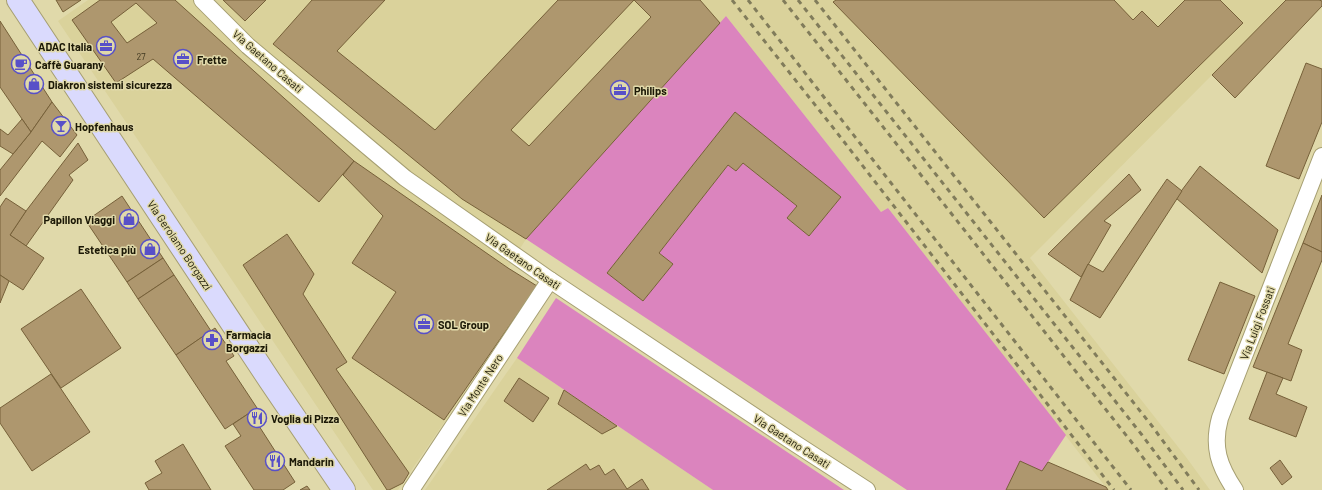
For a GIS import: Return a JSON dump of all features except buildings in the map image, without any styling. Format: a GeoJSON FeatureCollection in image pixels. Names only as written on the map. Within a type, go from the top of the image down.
{"type":"FeatureCollection","features":[{"type":"Feature","properties":{"kind":"main road","name":"Via Gerolamo Borgazzi"},"geometry":{"type":"LineString","coordinates":[[18,0],[270,381],[344,490]]}},
{"type":"Feature","properties":{"kind":"street","name":"Via Gaetano Casati"},"geometry":{"type":"LineString","coordinates":[[202,0],[248,46],[405,178],[550,280],[867,490]]}},
{"type":"Feature","properties":{"kind":"street","name":"Via Luigi Fossati"},"geometry":{"type":"LineString","coordinates":[[1236,490],[1224,474],[1220,461],[1217,449],[1217,428],[1322,156]]}},
{"type":"Feature","properties":{"kind":"street","name":"Via Monte Nero"},"geometry":{"type":"LineString","coordinates":[[411,490],[550,280]]}},
{"type":"Feature","properties":{"kind":"shaded area"},"geometry":{"type":"Polygon","coordinates":[[[88,0],[1322,0],[1322,6],[1235,98],[1212,75],[1030,258],[1186,457],[1210,490],[1108,490],[888,208],[881,212],[726,16],[526,239],[508,268],[537,286],[398,490],[373,490],[58,21],[88,0]]]}},
{"type":"Feature","properties":{"kind":"shaded area"},"geometry":{"type":"Polygon","coordinates":[[[726,16],[881,212],[888,208],[1066,435],[1042,471],[1006,490],[907,490],[526,239],[726,16]],[[735,112],[607,273],[643,301],[673,264],[659,253],[728,165],[736,171],[743,163],[797,206],[787,218],[809,236],[841,197],[735,112]]]}},
{"type":"Feature","properties":{"kind":"shaded area"},"geometry":{"type":"Polygon","coordinates":[[[556,298],[844,490],[713,490],[517,358],[556,298]]]}},
{"type":"Feature","properties":{"kind":"shaded area"},"geometry":{"type":"Polygon","coordinates":[[[517,358],[713,490],[425,490],[517,358]]]}},
{"type":"Feature","properties":{"kind":"railway"},"geometry":{"type":"LineString","coordinates":[[732,0],[831,125],[1114,490]]}},
{"type":"Feature","properties":{"kind":"railway"},"geometry":{"type":"LineString","coordinates":[[748,0],[1131,490]]}},
{"type":"Feature","properties":{"kind":"railway"},"geometry":{"type":"LineString","coordinates":[[783,0],[1133,444],[1167,490]]}},
{"type":"Feature","properties":{"kind":"railway"},"geometry":{"type":"LineString","coordinates":[[798,0],[1142,435],[1183,490]]}},
{"type":"Feature","properties":{"kind":"railway"},"geometry":{"type":"LineString","coordinates":[[815,0],[1152,426],[1199,490]]}},
{"type":"Feature","properties":{"kind":"place","name":"ADAC Italia"},"geometry":{"type":"Point","coordinates":[106,46]}},
{"type":"Feature","properties":{"kind":"place","name":"Frette"},"geometry":{"type":"Point","coordinates":[183,59]}},
{"type":"Feature","properties":{"kind":"place","name":"Caffè Guarany"},"geometry":{"type":"Point","coordinates":[21,64]}},
{"type":"Feature","properties":{"kind":"place","name":"Diakron sistemi sicurezza"},"geometry":{"type":"Point","coordinates":[34,84]}},
{"type":"Feature","properties":{"kind":"place","name":"Philips"},"geometry":{"type":"Point","coordinates":[620,90]}},
{"type":"Feature","properties":{"kind":"place","name":"Hopfenhaus"},"geometry":{"type":"Point","coordinates":[61,126]}},
{"type":"Feature","properties":{"kind":"place","name":"Papillon Viaggi"},"geometry":{"type":"Point","coordinates":[129,219]}},
{"type":"Feature","properties":{"kind":"place","name":"Estetica più"},"geometry":{"type":"Point","coordinates":[150,249]}},
{"type":"Feature","properties":{"kind":"place","name":"SOL Group"},"geometry":{"type":"Point","coordinates":[424,324]}},
{"type":"Feature","properties":{"kind":"place","name":"Farmacia Borgazzi"},"geometry":{"type":"Point","coordinates":[212,340]}},
{"type":"Feature","properties":{"kind":"place","name":"Voglia di Pizza"},"geometry":{"type":"Point","coordinates":[257,418]}},
{"type":"Feature","properties":{"kind":"place","name":"Mandarin"},"geometry":{"type":"Point","coordinates":[275,461]}}]}
